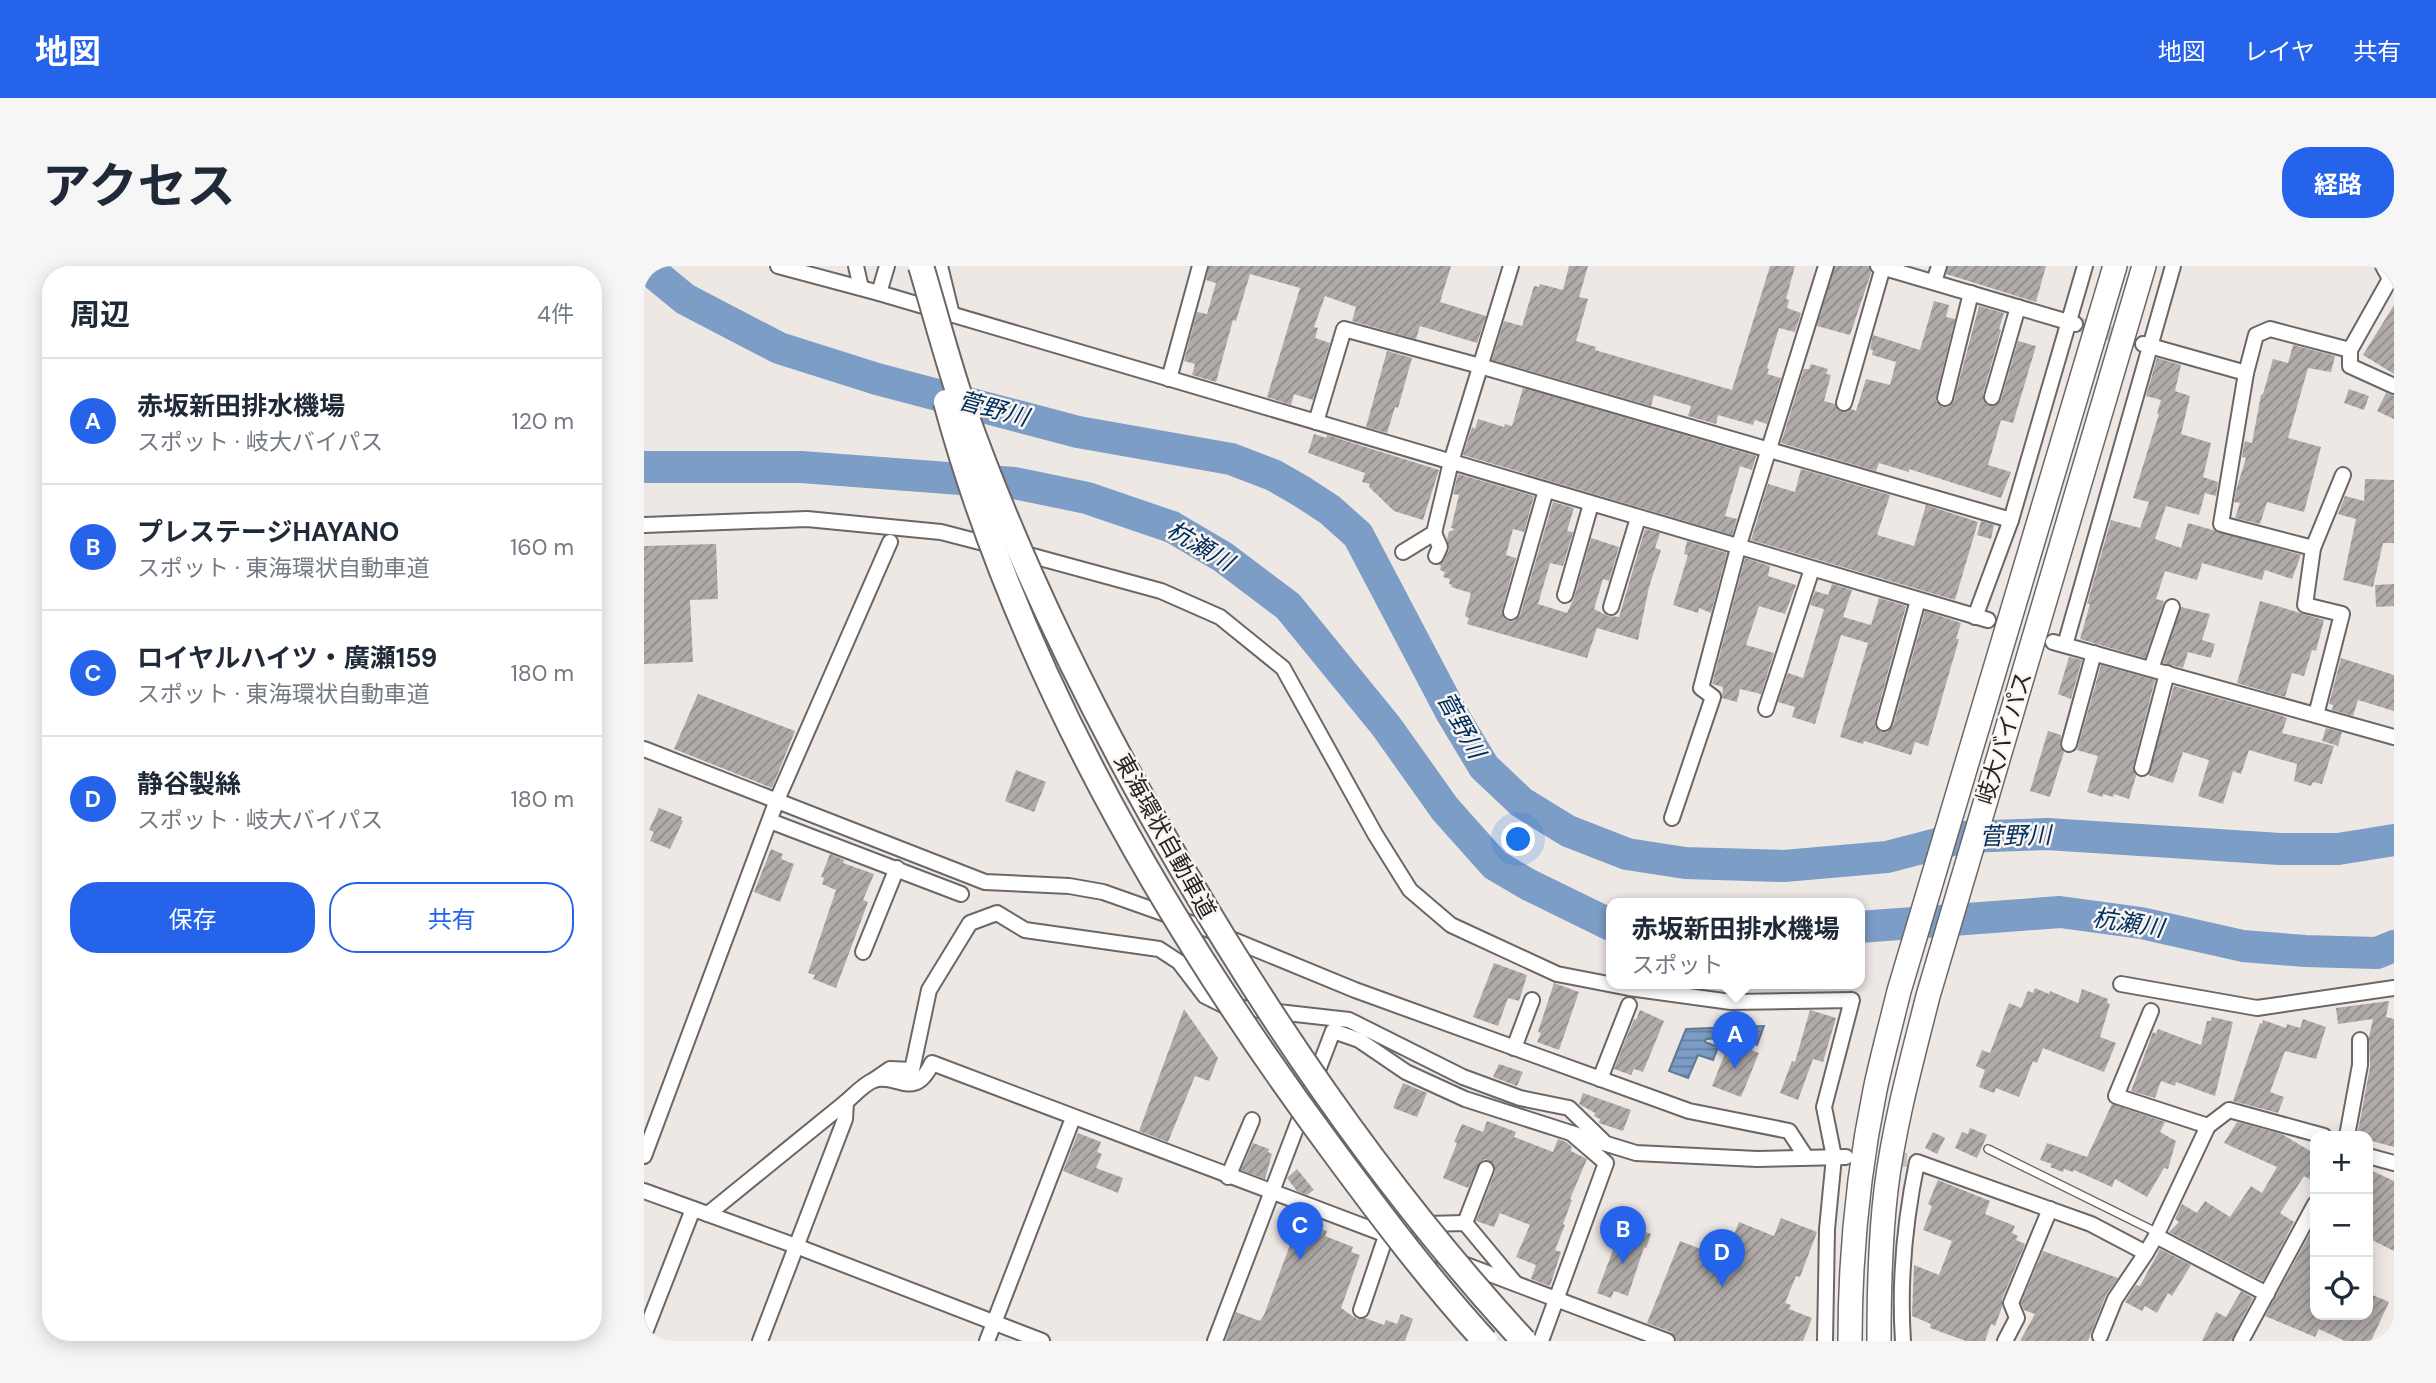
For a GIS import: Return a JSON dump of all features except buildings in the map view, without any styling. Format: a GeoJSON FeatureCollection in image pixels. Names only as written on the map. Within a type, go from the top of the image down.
{"type":"FeatureCollection","features":[{"type":"Feature","properties":{"kind":"highway","name":"東海環状自動車道"},"geometry":{"type":"LineString","coordinates":[[910,266],[950,417],[981,517],[1057,699],[1123,825],[1199,956],[1289,1091],[1378,1211],[1485,1341]]}},
{"type":"Feature","properties":{"kind":"highway","name":"東海環状自動車道"},"geometry":{"type":"LineString","coordinates":[[921,266],[966,414],[1031,578],[1145,805],[1227,945],[1308,1069],[1403,1198],[1524,1341]]}},
{"type":"Feature","properties":{"kind":"highway","name":"岐大バイパス"},"geometry":{"type":"LineString","coordinates":[[1850,1341],[1850,1277],[1859,1183],[1875,1090],[1899,991],[2115,266]]}},
{"type":"Feature","properties":{"kind":"highway","name":"岐大バイパス"},"geometry":{"type":"LineString","coordinates":[[1879,1341],[1879,1276],[1886,1189],[1903,1097],[1928,996],[2144,266]]}},
{"type":"Feature","properties":{"kind":"street"},"geometry":{"type":"LineString","coordinates":[[778,266],[952,314],[1981,618],[2072,323],[2084,266]]}},
{"type":"Feature","properties":{"kind":"street"},"geometry":{"type":"LineString","coordinates":[[856,266],[861,288]]}},
{"type":"Feature","properties":{"kind":"street"},"geometry":{"type":"LineString","coordinates":[[879,293],[887,266]]}},
{"type":"Feature","properties":{"kind":"street"},"geometry":{"type":"LineString","coordinates":[[940,266],[952,314]]}},
{"type":"Feature","properties":{"kind":"street"},"geometry":{"type":"LineString","coordinates":[[1169,379],[1200,266]]}},
{"type":"Feature","properties":{"kind":"street"},"geometry":{"type":"LineString","coordinates":[[1436,555],[1440,547],[1434,533],[1451,462],[1511,266]]}},
{"type":"Feature","properties":{"kind":"street"},"geometry":{"type":"LineString","coordinates":[[1672,818],[1713,697],[1701,688],[1738,548],[1826,266]]}},
{"type":"Feature","properties":{"kind":"street"},"geometry":{"type":"LineString","coordinates":[[1934,282],[1939,266]]}},
{"type":"Feature","properties":{"kind":"street"},"geometry":{"type":"LineString","coordinates":[[2173,266],[2146,345],[2059,643],[2394,737]]}},
{"type":"Feature","properties":{"kind":"street"},"geometry":{"type":"LineString","coordinates":[[1844,403],[1881,267],[2072,323]]}},
{"type":"Feature","properties":{"kind":"street"},"geometry":{"type":"LineString","coordinates":[[2389,275],[2350,350],[2350,366],[2394,386]]}},
{"type":"Feature","properties":{"kind":"street"},"geometry":{"type":"LineString","coordinates":[[1945,398],[1971,293]]}},
{"type":"Feature","properties":{"kind":"street"},"geometry":{"type":"LineString","coordinates":[[1992,397],[2018,307]]}},
{"type":"Feature","properties":{"kind":"street"},"geometry":{"type":"LineString","coordinates":[[1316,422],[1344,329],[2011,520]]}},
{"type":"Feature","properties":{"kind":"street"},"geometry":{"type":"LineString","coordinates":[[2314,548],[2221,524],[2246,373],[2256,335],[2270,329],[2350,350]]}},
{"type":"Feature","properties":{"kind":"street"},"geometry":{"type":"LineString","coordinates":[[2146,345],[2246,373]]}},
{"type":"Feature","properties":{"kind":"street"},"geometry":{"type":"LineString","coordinates":[[2316,715],[2342,614],[2305,605],[2314,548],[2343,475]]}},
{"type":"Feature","properties":{"kind":"street"},"geometry":{"type":"LineString","coordinates":[[1511,612],[1546,490]]}},
{"type":"Feature","properties":{"kind":"street"},"geometry":{"type":"LineString","coordinates":[[1565,595],[1591,504]]}},
{"type":"Feature","properties":{"kind":"street"},"geometry":{"type":"LineString","coordinates":[[1611,607],[1638,518]]}},
{"type":"Feature","properties":{"kind":"street"},"geometry":{"type":"LineString","coordinates":[[644,525],[807,519],[941,532],[1161,591],[1220,617],[1283,668],[1375,834],[1410,890],[1451,925],[1557,974],[1606,984]]}},
{"type":"Feature","properties":{"kind":"street"},"geometry":{"type":"LineString","coordinates":[[1403,552],[1434,533]]}},
{"type":"Feature","properties":{"kind":"street"},"geometry":{"type":"LineString","coordinates":[[644,1156],[777,800],[890,542]]}},
{"type":"Feature","properties":{"kind":"street"},"geometry":{"type":"LineString","coordinates":[[1766,709],[1812,569]]}},
{"type":"Feature","properties":{"kind":"street"},"geometry":{"type":"LineString","coordinates":[[1884,723],[1918,600]]}},
{"type":"Feature","properties":{"kind":"street"},"geometry":{"type":"LineString","coordinates":[[2151,669],[2172,607]]}},
{"type":"Feature","properties":{"kind":"street"},"geometry":{"type":"LineString","coordinates":[[2069,744],[2094,653]]}},
{"type":"Feature","properties":{"kind":"street"},"geometry":{"type":"LineString","coordinates":[[2142,768],[2166,674]]}},
{"type":"Feature","properties":{"kind":"street"},"geometry":{"type":"LineString","coordinates":[[644,749],[985,882],[1069,886],[1103,892],[1202,927],[1355,990],[1689,1111],[1789,1131],[1806,1157]]}},
{"type":"Feature","properties":{"kind":"street"},"geometry":{"type":"LineString","coordinates":[[770,821],[961,894]]}},
{"type":"Feature","properties":{"kind":"street"},"geometry":{"type":"LineString","coordinates":[[863,952],[897,868]]}},
{"type":"Feature","properties":{"kind":"street"},"geometry":{"type":"LineString","coordinates":[[708,1214],[873,1080],[890,1069],[912,1069],[929,990],[970,923],[997,914],[1025,930],[1159,949],[1180,962],[1205,996],[1225,1006],[1349,1020],[1463,1077],[1520,1098],[1569,1108],[1603,1141]]}},
{"type":"Feature","properties":{"kind":"street"},"geometry":{"type":"LineString","coordinates":[[2121,984],[2257,1008],[2394,988]]}},
{"type":"Feature","properties":{"kind":"street"},"geometry":{"type":"LineString","coordinates":[[1636,989],[1731,1002],[1852,1000],[1824,1107],[1840,1157],[1827,1229],[1825,1341]]}},
{"type":"Feature","properties":{"kind":"street"},"geometry":{"type":"LineString","coordinates":[[1514,1048],[1532,1000]]}},
{"type":"Feature","properties":{"kind":"street"},"geometry":{"type":"LineString","coordinates":[[1600,1079],[1629,1005]]}},
{"type":"Feature","properties":{"kind":"street"},"geometry":{"type":"LineString","coordinates":[[2151,1011],[2116,1096],[2208,1126]]}},
{"type":"Feature","properties":{"kind":"street"},"geometry":{"type":"LineString","coordinates":[[1215,1341],[1333,1031],[1359,1040],[1406,1072],[1465,1099],[1636,1153],[1757,1159],[1840,1157]]}},
{"type":"Feature","properties":{"kind":"street"},"geometry":{"type":"LineString","coordinates":[[2348,1131],[2360,1065],[2360,1040]]}},
{"type":"Feature","properties":{"kind":"street"},"geometry":{"type":"LineString","coordinates":[[873,1080],[888,1079],[903,1085],[914,1083],[927,1074],[932,1063],[1667,1341]]}},
{"type":"Feature","properties":{"kind":"street"},"geometry":{"type":"LineString","coordinates":[[760,1341],[845,1118],[846,1102]]}},
{"type":"Feature","properties":{"kind":"street"},"geometry":{"type":"LineString","coordinates":[[2100,1336],[2115,1299],[2157,1234],[2208,1126],[2229,1110],[2310,1132]]}},
{"type":"Feature","properties":{"kind":"street"},"geometry":{"type":"LineString","coordinates":[[987,1341],[1073,1118]]}},
{"type":"Feature","properties":{"kind":"street"},"geometry":{"type":"LineString","coordinates":[[1228,1177],[1252,1119]]}},
{"type":"Feature","properties":{"kind":"street"},"geometry":{"type":"LineString","coordinates":[[1541,1341],[1606,1163],[1570,1133]]}},
{"type":"Feature","properties":{"kind":"street"},"geometry":{"type":"LineString","coordinates":[[2373,1157],[2394,1163]]}},
{"type":"Feature","properties":{"kind":"street"},"geometry":{"type":"LineString","coordinates":[[1903,1341],[1900,1302],[1912,1188],[1912,1161],[2091,1224],[2146,1253]]}},
{"type":"Feature","properties":{"kind":"street"},"geometry":{"type":"LineString","coordinates":[[1465,1223],[1486,1170]]}},
{"type":"Feature","properties":{"kind":"street"},"geometry":{"type":"LineString","coordinates":[[644,1191],[796,1246],[1042,1341]]}},
{"type":"Feature","properties":{"kind":"street"},"geometry":{"type":"LineString","coordinates":[[644,1335],[694,1209]]}},
{"type":"Feature","properties":{"kind":"street"},"geometry":{"type":"LineString","coordinates":[[2006,1341],[2017,1318],[2011,1303],[2050,1209]]}},
{"type":"Feature","properties":{"kind":"street"},"geometry":{"type":"LineString","coordinates":[[2241,1341],[2310,1213]]}},
{"type":"Feature","properties":{"kind":"street"},"geometry":{"type":"LineString","coordinates":[[1360,1226],[1465,1223]]}},
{"type":"Feature","properties":{"kind":"street"},"geometry":{"type":"LineString","coordinates":[[1465,1223],[1515,1283]]}},
{"type":"Feature","properties":{"kind":"street"},"geometry":{"type":"LineString","coordinates":[[2157,1234],[2267,1294]]}},
{"type":"Feature","properties":{"kind":"street"},"geometry":{"type":"LineString","coordinates":[[1361,1310],[1386,1236]]}},
{"type":"Feature","properties":{"kind":"lane"},"geometry":{"type":"LineString","coordinates":[[1988,1149],[2157,1234]]}},
{"type":"Feature","properties":{"kind":"water"},"geometry":{"type":"Polygon","coordinates":[[[1764,1026],[1757,1045],[1738,1037],[1706,1039],[1705,1042],[1718,1047],[1713,1060],[1698,1055],[1688,1078],[1669,1071],[1686,1029],[1764,1026]]]}},
{"type":"Feature","properties":{"kind":"waterway","name":"菅野川"},"geometry":{"type":"LineString","coordinates":[[645,266],[685,299],[779,348],[877,379],[1078,432],[1231,459],[1273,475],[1301,491],[1330,510],[1358,535],[1451,712],[1484,767],[1521,802],[1568,831],[1627,854],[1685,863],[1784,866],[1887,857],[1964,837],[2047,834],[2280,849],[2338,849],[2394,840]]}},
{"type":"Feature","properties":{"kind":"waterway","name":"杭瀬川"},"geometry":{"type":"LineString","coordinates":[[644,467],[801,467],[1014,483],[1087,498],[1172,527],[1223,557],[1288,606],[1386,726],[1445,809],[1495,865],[1529,885],[1606,923]]}},
{"type":"Feature","properties":{"kind":"waterway","name":"杭瀬川"},"geometry":{"type":"LineString","coordinates":[[1865,927],[2060,912],[2141,923],[2243,946],[2377,953],[2394,946]]}},
{"type":"Feature","properties":{"kind":"tunnel"},"geometry":{"type":"LineString","coordinates":[[2077,324],[2142,343]]}},
{"type":"Feature","properties":{"kind":"tunnel"},"geometry":{"type":"LineString","coordinates":[[1858,1158],[1907,1160]]}},
{"type":"Feature","properties":{"kind":"place","name":"赤坂新田排水機場"},"geometry":{"type":"Point","coordinates":[1735,1069]}},
{"type":"Feature","properties":{"kind":"place","name":"ロイヤルハイツ・廣瀬159"},"geometry":{"type":"Point","coordinates":[1300,1260]}},
{"type":"Feature","properties":{"kind":"place","name":"プレステージHAYANO"},"geometry":{"type":"Point","coordinates":[1623,1264]}},
{"type":"Feature","properties":{"kind":"place","name":"静谷製絲"},"geometry":{"type":"Point","coordinates":[1722,1287]}}]}
